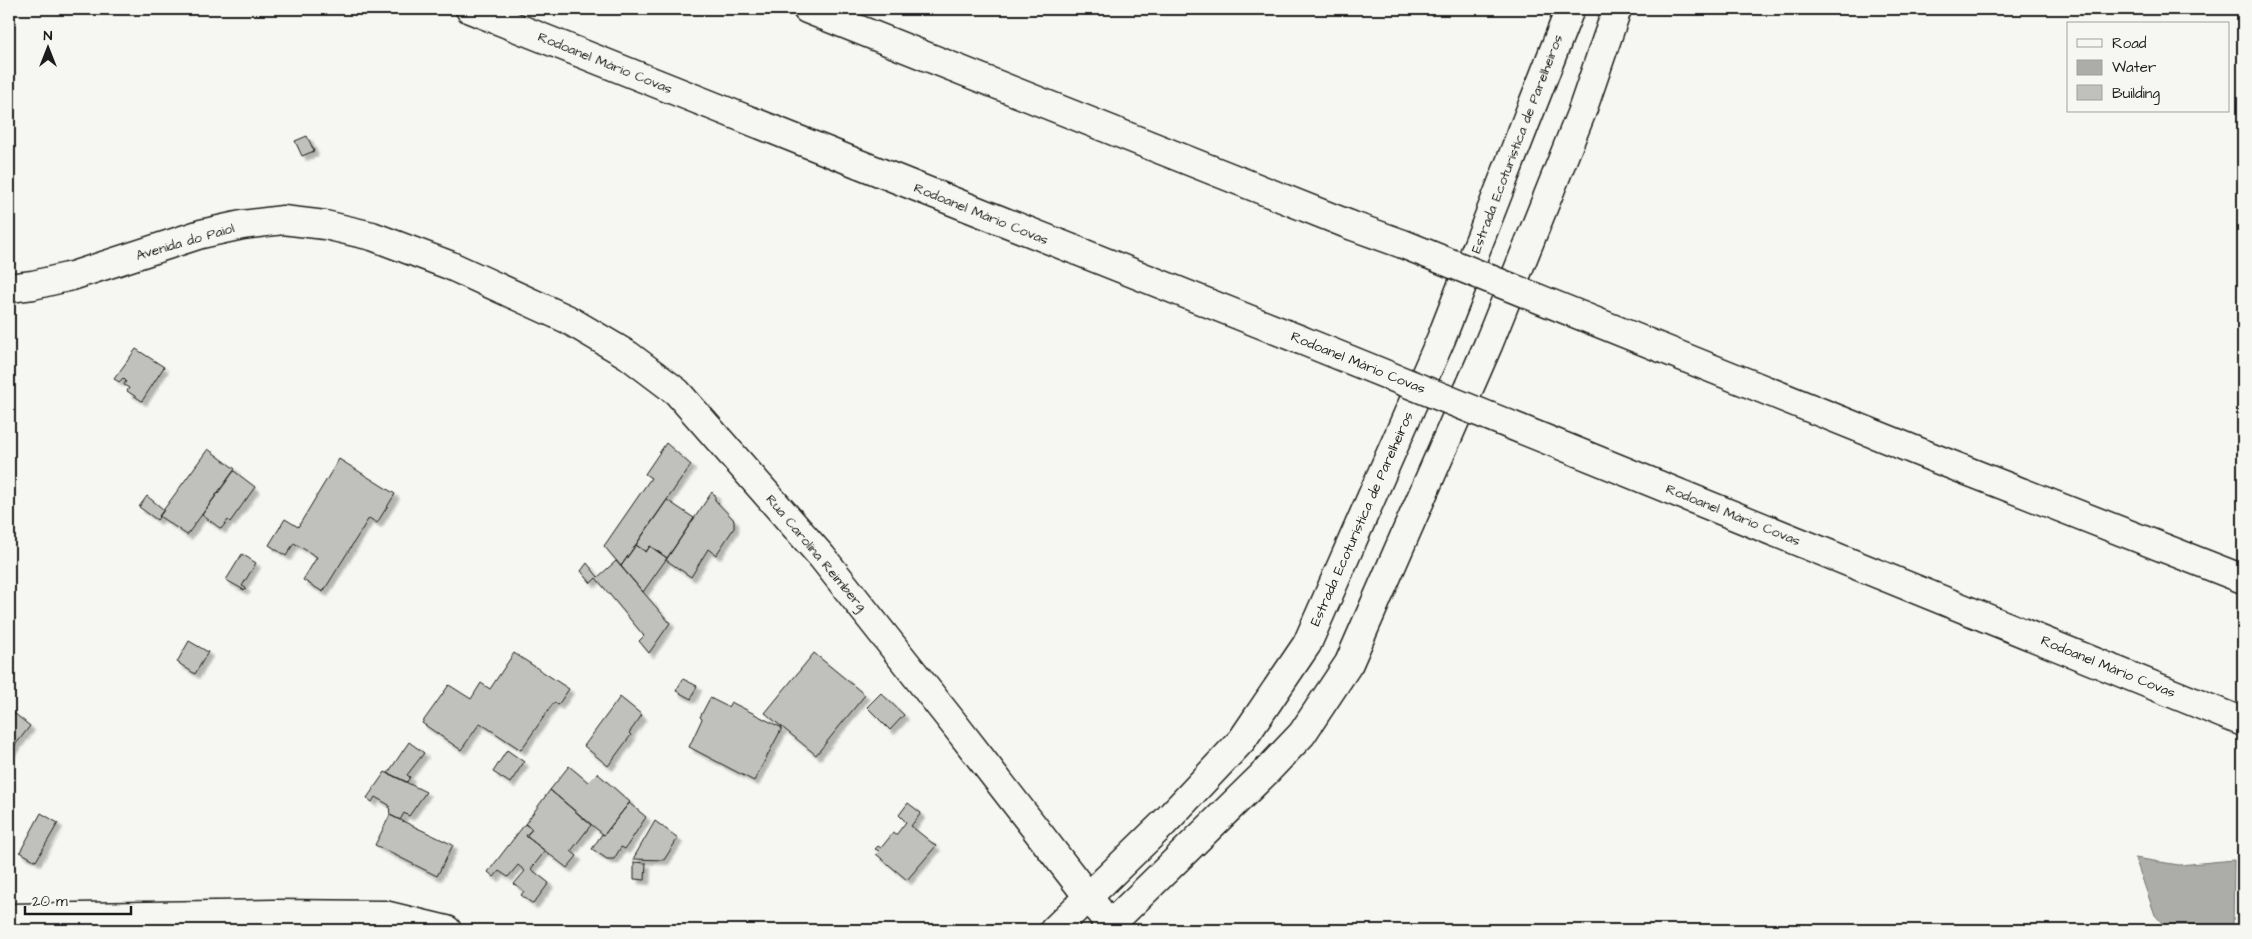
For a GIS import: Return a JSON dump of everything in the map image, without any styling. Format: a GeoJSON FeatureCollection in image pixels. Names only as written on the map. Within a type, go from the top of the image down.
{"type":"FeatureCollection","features":[{"type":"Feature","properties":{"kind":"main road","name":"Rodoanel Mário Covas"},"geometry":{"type":"LineString","coordinates":[[470,9],[1301,340],[2243,722]]}},
{"type":"Feature","properties":{"kind":"main road"},"geometry":{"type":"LineString","coordinates":[[807,9],[1350,225],[1403,244],[1925,455],[2243,579]]}},
{"type":"Feature","properties":{"kind":"main road","name":"Estrada Ecoturistica de Parelheiros"},"geometry":{"type":"LineString","coordinates":[[1054,930],[1164,823],[1242,740],[1307,644],[1441,339],[1570,9]]}},
{"type":"Feature","properties":{"kind":"main road"},"geometry":{"type":"LineString","coordinates":[[1108,928],[1302,734],[1349,663],[1488,345],[1582,111],[1617,9]]}},
{"type":"Feature","properties":{"kind":"main road","name":"Avenida do Paiol"},"geometry":{"type":"LineString","coordinates":[[9,288],[33,285],[72,276],[201,234],[242,225],[283,220],[325,225],[372,236],[449,265]]}},
{"type":"Feature","properties":{"kind":"main road","name":"Rua Carolina Reimberg"},"geometry":{"type":"LineString","coordinates":[[449,265],[567,319],[628,355],[677,392],[822,557],[955,724],[1088,898],[1108,928]]}},
{"type":"Feature","properties":{"kind":"main road"},"geometry":{"type":"LineString","coordinates":[[9,918],[274,914],[385,915],[447,930]]}},
{"type":"Feature","properties":{"kind":"water"},"geometry":{"type":"Polygon","coordinates":[[[2135,858],[2179,865],[2234,860],[2233,930],[2168,930],[2155,915],[2135,858]]]}},
{"type":"Feature","properties":{"kind":"building"},"geometry":{"type":"Polygon","coordinates":[[[307,136],[314,151],[302,156],[295,141],[307,136]]]}},
{"type":"Feature","properties":{"kind":"building"},"geometry":{"type":"Polygon","coordinates":[[[136,349],[164,367],[142,401],[127,391],[129,388],[124,385],[126,381],[123,378],[119,382],[114,379],[136,349]]]}},
{"type":"Feature","properties":{"kind":"building"},"geometry":{"type":"Polygon","coordinates":[[[666,443],[691,465],[621,566],[604,546],[651,478],[645,474],[666,443]]]}},
{"type":"Feature","properties":{"kind":"building"},"geometry":{"type":"Polygon","coordinates":[[[208,449],[235,469],[187,535],[159,516],[208,449]]]}},
{"type":"Feature","properties":{"kind":"building"},"geometry":{"type":"Polygon","coordinates":[[[339,459],[395,494],[377,523],[369,518],[323,592],[303,580],[317,557],[294,543],[286,556],[269,545],[285,519],[298,527],[339,459]]]}},
{"type":"Feature","properties":{"kind":"building"},"geometry":{"type":"Polygon","coordinates":[[[234,471],[255,487],[230,522],[228,520],[221,529],[202,515],[234,471]]]}},
{"type":"Feature","properties":{"kind":"building"},"geometry":{"type":"Polygon","coordinates":[[[712,492],[715,495],[715,500],[734,520],[734,528],[716,555],[708,549],[691,577],[666,560],[712,492]]]}},
{"type":"Feature","properties":{"kind":"building"},"geometry":{"type":"Polygon","coordinates":[[[147,496],[164,510],[157,520],[139,507],[147,496]]]}},
{"type":"Feature","properties":{"kind":"building"},"geometry":{"type":"Polygon","coordinates":[[[667,500],[694,518],[667,558],[650,546],[646,552],[636,545],[667,500]]]}},
{"type":"Feature","properties":{"kind":"building"},"geometry":{"type":"Polygon","coordinates":[[[636,545],[646,552],[650,546],[667,558],[643,592],[621,566],[636,545]]]}},
{"type":"Feature","properties":{"kind":"building"},"geometry":{"type":"Polygon","coordinates":[[[242,554],[256,563],[242,586],[246,588],[244,590],[226,580],[242,554]]]}},
{"type":"Feature","properties":{"kind":"building"},"geometry":{"type":"Polygon","coordinates":[[[616,561],[670,623],[649,653],[639,641],[644,636],[596,578],[591,583],[581,571],[587,563],[598,577],[616,561]]]}},
{"type":"Feature","properties":{"kind":"building"},"geometry":{"type":"Polygon","coordinates":[[[189,641],[208,652],[195,674],[177,662],[189,641]]]}},
{"type":"Feature","properties":{"kind":"building"},"geometry":{"type":"Polygon","coordinates":[[[514,653],[569,689],[558,705],[554,702],[521,750],[480,723],[461,750],[422,723],[449,685],[471,699],[481,683],[490,689],[514,653]]]}},
{"type":"Feature","properties":{"kind":"building"},"geometry":{"type":"Polygon","coordinates":[[[814,653],[865,695],[816,755],[765,713],[814,653]]]}},
{"type":"Feature","properties":{"kind":"building"},"geometry":{"type":"Polygon","coordinates":[[[683,679],[697,686],[691,699],[676,691],[683,679]]]}},
{"type":"Feature","properties":{"kind":"building"},"geometry":{"type":"Polygon","coordinates":[[[881,693],[904,715],[890,730],[867,707],[881,693]]]}},
{"type":"Feature","properties":{"kind":"building"},"geometry":{"type":"Polygon","coordinates":[[[620,697],[642,715],[629,733],[631,735],[608,766],[584,746],[620,697]]]}},
{"type":"Feature","properties":{"kind":"building"},"geometry":{"type":"Polygon","coordinates":[[[710,698],[728,707],[731,702],[782,728],[754,781],[689,747],[702,719],[700,717],[710,698]]]}},
{"type":"Feature","properties":{"kind":"building"},"geometry":{"type":"Polygon","coordinates":[[[9,709],[30,726],[9,753],[9,709]]]}},
{"type":"Feature","properties":{"kind":"building"},"geometry":{"type":"Polygon","coordinates":[[[409,742],[424,753],[407,775],[410,777],[407,782],[388,773],[409,742]]]}},
{"type":"Feature","properties":{"kind":"building"},"geometry":{"type":"Polygon","coordinates":[[[507,750],[524,762],[510,783],[493,772],[507,750]]]}},
{"type":"Feature","properties":{"kind":"building"},"geometry":{"type":"Polygon","coordinates":[[[569,766],[588,782],[597,773],[630,802],[604,835],[550,790],[569,766]]]}},
{"type":"Feature","properties":{"kind":"building"},"geometry":{"type":"Polygon","coordinates":[[[385,772],[426,792],[409,816],[404,813],[400,820],[390,815],[389,805],[375,797],[372,802],[367,798],[385,772]]]}},
{"type":"Feature","properties":{"kind":"building"},"geometry":{"type":"Polygon","coordinates":[[[550,790],[591,825],[571,851],[577,856],[567,868],[526,836],[532,829],[525,824],[550,790]]]}},
{"type":"Feature","properties":{"kind":"building"},"geometry":{"type":"Polygon","coordinates":[[[629,803],[646,817],[625,849],[621,847],[614,859],[607,859],[592,849],[602,834],[604,835],[629,803]]]}},
{"type":"Feature","properties":{"kind":"building"},"geometry":{"type":"Polygon","coordinates":[[[908,803],[921,813],[911,826],[936,846],[907,880],[876,854],[879,851],[875,849],[878,846],[881,848],[893,833],[896,835],[906,822],[899,815],[908,803]]]}},
{"type":"Feature","properties":{"kind":"building"},"geometry":{"type":"Polygon","coordinates":[[[41,813],[58,823],[36,861],[20,852],[41,813]]]}},
{"type":"Feature","properties":{"kind":"building"},"geometry":{"type":"Polygon","coordinates":[[[390,815],[453,845],[437,876],[375,845],[390,815]]]}},
{"type":"Feature","properties":{"kind":"building"},"geometry":{"type":"Polygon","coordinates":[[[655,821],[678,838],[664,860],[633,859],[655,821]]]}},
{"type":"Feature","properties":{"kind":"building"},"geometry":{"type":"Polygon","coordinates":[[[525,824],[532,829],[526,836],[545,851],[531,869],[549,883],[533,904],[521,895],[524,891],[514,884],[525,871],[518,865],[508,877],[499,871],[494,877],[488,872],[525,824]]]}},
{"type":"Feature","properties":{"kind":"building"},"geometry":{"type":"Polygon","coordinates":[[[634,862],[646,863],[645,880],[634,879],[634,862]]]}}]}
